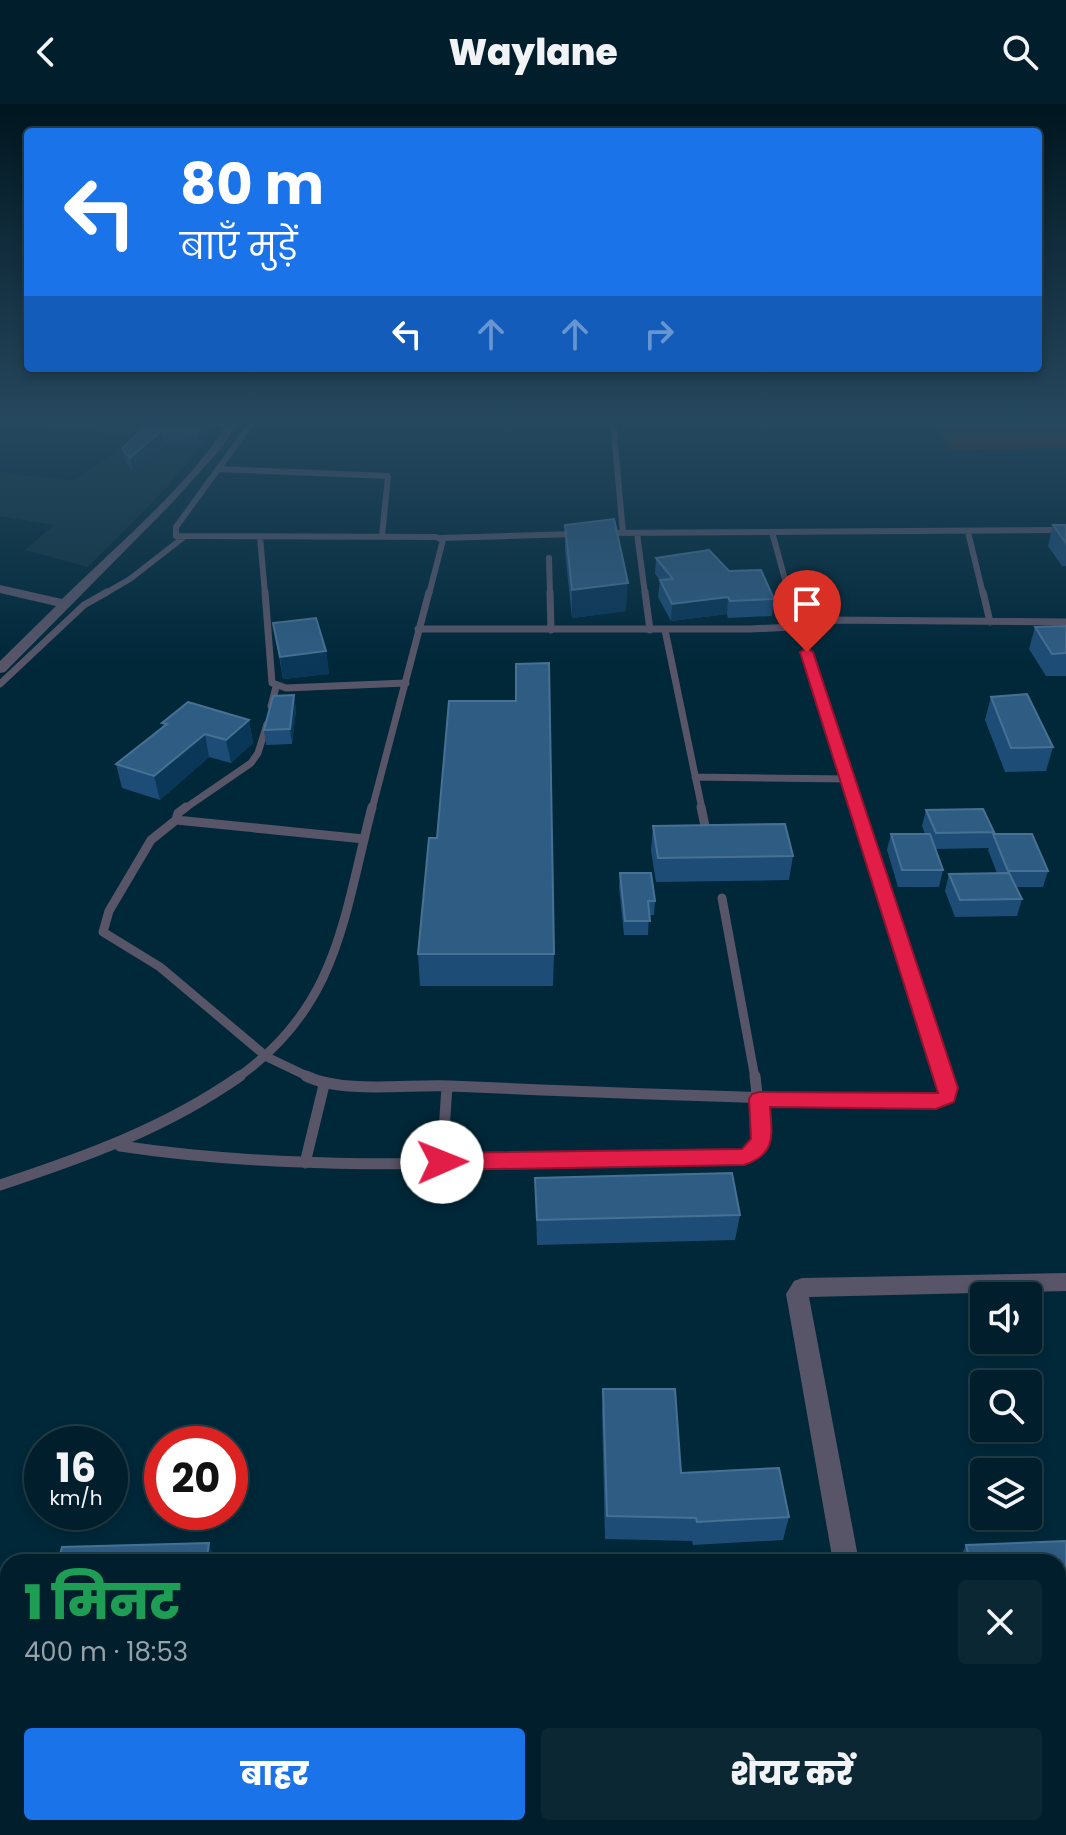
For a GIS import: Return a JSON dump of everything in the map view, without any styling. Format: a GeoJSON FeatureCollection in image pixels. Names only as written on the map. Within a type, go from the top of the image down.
{"type":"FeatureCollection","features":[{"type":"Feature","properties":{"kind":"street"},"geometry":{"type":"LineString","coordinates":[[0,669],[166,502]]}},
{"type":"Feature","properties":{"kind":"street"},"geometry":{"type":"LineString","coordinates":[[0,589],[66,604]]}},
{"type":"Feature","properties":{"kind":"street"},"geometry":{"type":"LineString","coordinates":[[844,1554],[797,1294],[802,1288],[1066,1282]]}},
{"type":"Feature","properties":{"kind":"lane"},"geometry":{"type":"LineString","coordinates":[[194,502],[176,527],[175,534],[184,537],[441,538],[578,534]]}},
{"type":"Feature","properties":{"kind":"lane"},"geometry":{"type":"LineString","coordinates":[[382,536],[385,502]]}},
{"type":"Feature","properties":{"kind":"lane"},"geometry":{"type":"LineString","coordinates":[[620,502],[623,533]]}},
{"type":"Feature","properties":{"kind":"lane"},"geometry":{"type":"LineString","coordinates":[[593,534],[1066,530]]}},
{"type":"Feature","properties":{"kind":"lane"},"geometry":{"type":"LineString","coordinates":[[276,687],[255,758],[178,813],[176,820],[151,840],[109,911],[103,932],[160,967],[267,1057],[324,1085],[447,1086],[759,1099],[936,1102],[947,1097],[948,1088],[798,626],[772,532]]}},
{"type":"Feature","properties":{"kind":"lane"},"geometry":{"type":"LineString","coordinates":[[968,532],[990,622]]}},
{"type":"Feature","properties":{"kind":"lane"},"geometry":{"type":"LineString","coordinates":[[637,533],[650,630]]}},
{"type":"Feature","properties":{"kind":"lane"},"geometry":{"type":"LineString","coordinates":[[0,684],[81,607],[130,579],[184,537]]}},
{"type":"Feature","properties":{"kind":"lane"},"geometry":{"type":"LineString","coordinates":[[260,537],[270,678],[276,687]]}},
{"type":"Feature","properties":{"kind":"lane"},"geometry":{"type":"LineString","coordinates":[[0,1185],[120,1146],[204,1102],[267,1057],[301,1020],[321,987],[333,956],[443,542],[441,538]]}},
{"type":"Feature","properties":{"kind":"lane"},"geometry":{"type":"LineString","coordinates":[[549,558],[551,630]]}},
{"type":"Feature","properties":{"kind":"lane"},"geometry":{"type":"LineString","coordinates":[[418,629],[665,630],[798,626],[816,620],[1066,622]]}},
{"type":"Feature","properties":{"kind":"lane"},"geometry":{"type":"LineString","coordinates":[[665,630],[706,831]]}},
{"type":"Feature","properties":{"kind":"lane"},"geometry":{"type":"LineString","coordinates":[[276,687],[406,683]]}},
{"type":"Feature","properties":{"kind":"lane"},"geometry":{"type":"LineString","coordinates":[[695,777],[848,779]]}},
{"type":"Feature","properties":{"kind":"lane"},"geometry":{"type":"LineString","coordinates":[[176,820],[364,839]]}},
{"type":"Feature","properties":{"kind":"lane"},"geometry":{"type":"LineString","coordinates":[[120,1146],[180,1155],[305,1163],[744,1157],[755,1152],[762,1139],[759,1099],[722,898]]}},
{"type":"Feature","properties":{"kind":"lane"},"geometry":{"type":"LineString","coordinates":[[305,1163],[324,1085]]}},
{"type":"Feature","properties":{"kind":"lane"},"geometry":{"type":"LineString","coordinates":[[442,1162],[447,1086]]}},
{"type":"Feature","properties":{"kind":"shaded area"},"geometry":{"type":"Polygon","coordinates":[[[0,502],[152,502],[88,567],[25,550],[54,525],[0,516],[0,502]]]}},
{"type":"Feature","properties":{"kind":"building"},"geometry":{"type":"Polygon","coordinates":[[[614,519],[628,583],[572,590],[565,525],[614,519]]]}},
{"type":"Feature","properties":{"kind":"building"},"geometry":{"type":"Polygon","coordinates":[[[1053,525],[1066,525],[1066,543],[1053,525]]]}},
{"type":"Feature","properties":{"kind":"building"},"geometry":{"type":"Polygon","coordinates":[[[709,550],[729,571],[761,570],[774,599],[730,601],[728,597],[672,604],[660,580],[673,579],[656,558],[709,550]]]}},
{"type":"Feature","properties":{"kind":"building"},"geometry":{"type":"Polygon","coordinates":[[[316,618],[326,651],[280,657],[273,623],[316,618]]]}},
{"type":"Feature","properties":{"kind":"building"},"geometry":{"type":"Polygon","coordinates":[[[1066,626],[1066,653],[1052,654],[1035,627],[1066,626]]]}},
{"type":"Feature","properties":{"kind":"building"},"geometry":{"type":"Polygon","coordinates":[[[549,663],[554,954],[418,954],[429,838],[437,838],[449,701],[516,701],[516,664],[549,663]]]}},
{"type":"Feature","properties":{"kind":"building"},"geometry":{"type":"Polygon","coordinates":[[[1027,694],[1053,747],[1011,748],[991,697],[1027,694]]]}},
{"type":"Feature","properties":{"kind":"building"},"geometry":{"type":"Polygon","coordinates":[[[294,695],[290,729],[264,730],[273,696],[294,695]]]}},
{"type":"Feature","properties":{"kind":"building"},"geometry":{"type":"Polygon","coordinates":[[[188,702],[249,720],[226,740],[205,734],[154,776],[116,764],[167,724],[162,723],[188,702]]]}},
{"type":"Feature","properties":{"kind":"building"},"geometry":{"type":"Polygon","coordinates":[[[983,809],[994,832],[936,833],[926,810],[983,809]]]}},
{"type":"Feature","properties":{"kind":"building"},"geometry":{"type":"Polygon","coordinates":[[[785,824],[793,856],[658,858],[653,826],[785,824]]]}},
{"type":"Feature","properties":{"kind":"building"},"geometry":{"type":"Polygon","coordinates":[[[891,834],[930,834],[943,870],[902,870],[891,834]]]}},
{"type":"Feature","properties":{"kind":"building"},"geometry":{"type":"Polygon","coordinates":[[[993,834],[1032,834],[1048,871],[1008,871],[993,834]]]}},
{"type":"Feature","properties":{"kind":"building"},"geometry":{"type":"Polygon","coordinates":[[[620,873],[651,873],[655,901],[648,901],[650,921],[625,921],[620,873]]]}},
{"type":"Feature","properties":{"kind":"building"},"geometry":{"type":"Polygon","coordinates":[[[1009,873],[1022,899],[960,900],[949,874],[1009,873]]]}},
{"type":"Feature","properties":{"kind":"building"},"geometry":{"type":"Polygon","coordinates":[[[732,1173],[740,1215],[537,1220],[535,1178],[732,1173]]]}},
{"type":"Feature","properties":{"kind":"building"},"geometry":{"type":"Polygon","coordinates":[[[603,1389],[675,1389],[681,1473],[779,1468],[789,1517],[697,1522],[696,1518],[607,1516],[603,1389]]]}},
{"type":"Feature","properties":{"kind":"building"},"geometry":{"type":"Polygon","coordinates":[[[1066,1541],[1066,1554],[968,1554],[966,1545],[1066,1541]]]}},
{"type":"Feature","properties":{"kind":"building"},"geometry":{"type":"Polygon","coordinates":[[[209,1543],[207,1554],[60,1554],[62,1547],[209,1543]]]}},
{"type":"Feature","properties":{"kind":"route"},"geometry":{"type":"LineString","coordinates":[[442,1162],[744,1157],[755,1152],[762,1139],[759,1099],[936,1102],[947,1097],[948,1088],[807,652]]}}]}
